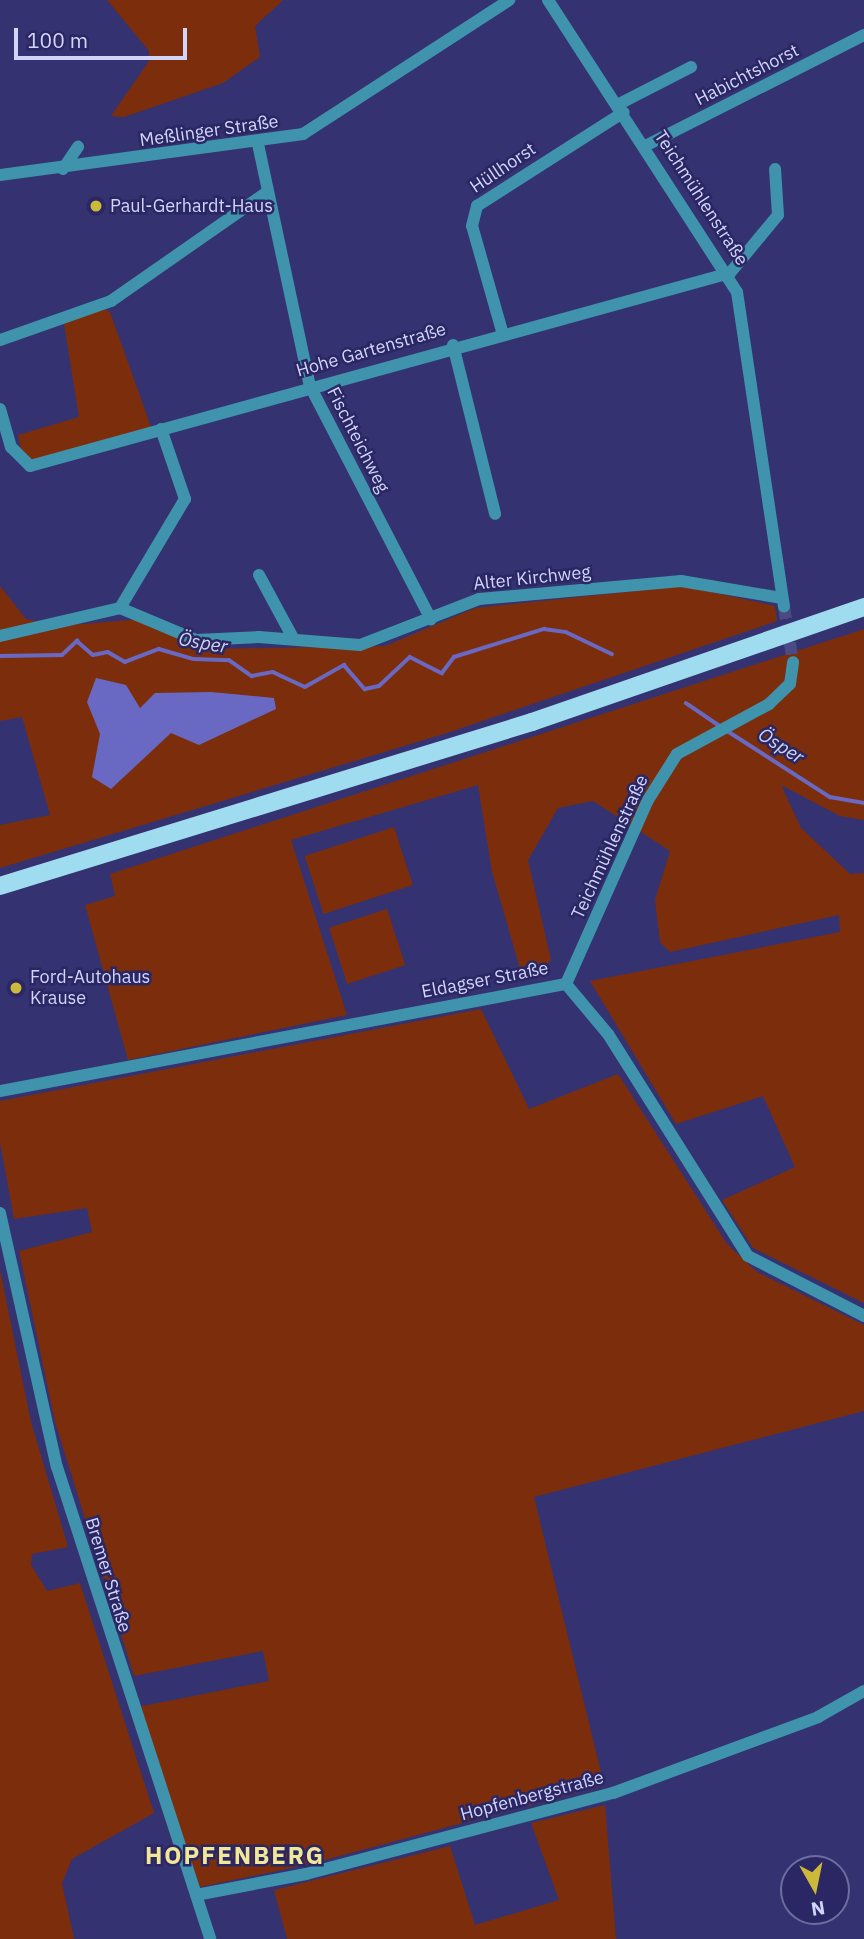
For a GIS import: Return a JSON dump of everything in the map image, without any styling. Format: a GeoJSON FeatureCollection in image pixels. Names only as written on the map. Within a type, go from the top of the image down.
{"type":"FeatureCollection","features":[{"type":"Feature","properties":{"kind":"main road"},"geometry":{"type":"LineString","coordinates":[[0,886],[519,727],[864,607]]}},
{"type":"Feature","properties":{"kind":"street","name":"Meßlinger Straße"},"geometry":{"type":"LineString","coordinates":[[0,175],[258,144],[303,134],[509,0]]}},
{"type":"Feature","properties":{"kind":"street","name":"Teichmühlenstraße"},"geometry":{"type":"LineString","coordinates":[[548,0],[730,273],[783,603]]}},
{"type":"Feature","properties":{"kind":"street","name":"Habichtshorst"},"geometry":{"type":"LineString","coordinates":[[647,145],[864,35]]}},
{"type":"Feature","properties":{"kind":"street","name":"Hüllhorst"},"geometry":{"type":"LineString","coordinates":[[502,331],[472,226],[477,206],[621,108],[691,66]]}},
{"type":"Feature","properties":{"kind":"street","name":"Fischteichweg"},"geometry":{"type":"LineString","coordinates":[[258,144],[310,386],[431,619]]}},
{"type":"Feature","properties":{"kind":"street"},"geometry":{"type":"LineString","coordinates":[[63,169],[78,147]]}},
{"type":"Feature","properties":{"kind":"street"},"geometry":{"type":"LineString","coordinates":[[730,273],[778,215],[775,169]]}},
{"type":"Feature","properties":{"kind":"street"},"geometry":{"type":"LineString","coordinates":[[0,340],[111,301],[267,192]]}},
{"type":"Feature","properties":{"kind":"street","name":"Hohe Gartenstraße"},"geometry":{"type":"LineString","coordinates":[[0,409],[11,447],[24,463],[161,429],[502,331],[730,273]]}},
{"type":"Feature","properties":{"kind":"street"},"geometry":{"type":"LineString","coordinates":[[453,345],[495,514]]}},
{"type":"Feature","properties":{"kind":"street"},"geometry":{"type":"LineString","coordinates":[[0,636],[120,608],[185,499],[161,429]]}},
{"type":"Feature","properties":{"kind":"street"},"geometry":{"type":"LineString","coordinates":[[259,575],[293,638]]}},
{"type":"Feature","properties":{"kind":"street","name":"Alter Kirchweg"},"geometry":{"type":"LineString","coordinates":[[120,608],[196,640],[293,638],[360,645],[479,599],[681,581],[783,603]]}},
{"type":"Feature","properties":{"kind":"street","name":"Teichmühlenstraße"},"geometry":{"type":"LineString","coordinates":[[566,984],[648,800],[677,754],[709,735],[731,726],[790,684],[793,662]]}},
{"type":"Feature","properties":{"kind":"street","name":"Eldagser Straße"},"geometry":{"type":"LineString","coordinates":[[0,1091],[566,984],[608,1034],[748,1256],[864,1316]]}},
{"type":"Feature","properties":{"kind":"street","name":"Bremer Straße"},"geometry":{"type":"LineString","coordinates":[[0,1213],[57,1467],[210,1939]]}},
{"type":"Feature","properties":{"kind":"street","name":"Hopfenbergstraße"},"geometry":{"type":"LineString","coordinates":[[196,1895],[306,1874],[613,1793],[818,1717],[864,1691]]}},
{"type":"Feature","properties":{"kind":"shaded area"},"geometry":{"type":"Polygon","coordinates":[[[107,0],[283,0],[255,26],[260,57],[223,83],[124,117],[111,116],[149,61],[149,51],[107,0]]]}},
{"type":"Feature","properties":{"kind":"shaded area"},"geometry":{"type":"Polygon","coordinates":[[[102,308],[110,312],[151,427],[31,461],[22,455],[18,435],[79,417],[63,318],[102,308]]]}},
{"type":"Feature","properties":{"kind":"shaded area"},"geometry":{"type":"Polygon","coordinates":[[[0,586],[26,619],[59,626],[141,619],[201,649],[385,646],[475,608],[683,586],[775,606],[777,621],[447,733],[0,868],[0,825],[50,815],[22,717],[0,721],[0,586]]]}},
{"type":"Feature","properties":{"kind":"shaded area"},"geometry":{"type":"Polygon","coordinates":[[[864,629],[864,820],[840,816],[781,785],[801,828],[850,874],[864,873],[864,1303],[753,1248],[722,1200],[795,1167],[763,1096],[676,1124],[590,981],[840,932],[839,915],[670,952],[660,942],[655,900],[670,851],[593,801],[558,808],[528,860],[551,960],[540,972],[521,972],[492,872],[478,785],[291,840],[347,1015],[128,1060],[85,905],[115,896],[110,874],[864,629]]]}},
{"type":"Feature","properties":{"kind":"shaded area"},"geometry":{"type":"Polygon","coordinates":[[[96,678],[126,685],[140,708],[155,693],[211,692],[274,698],[276,709],[199,745],[171,733],[111,789],[92,777],[100,734],[87,702],[96,678]]]}},
{"type":"Feature","properties":{"kind":"shaded area"},"geometry":{"type":"Polygon","coordinates":[[[394,827],[413,885],[323,914],[305,856],[394,827]]]}},
{"type":"Feature","properties":{"kind":"shaded area"},"geometry":{"type":"Polygon","coordinates":[[[387,909],[405,965],[347,984],[329,928],[387,909]]]}},
{"type":"Feature","properties":{"kind":"shaded area"},"geometry":{"type":"Polygon","coordinates":[[[481,1009],[529,1109],[618,1074],[727,1244],[757,1272],[864,1325],[864,1411],[534,1497],[604,1785],[310,1864],[200,1887],[138,1707],[269,1681],[263,1651],[134,1676],[55,1422],[19,1251],[92,1232],[87,1208],[14,1219],[0,1142],[0,1101],[481,1009]]]}},
{"type":"Feature","properties":{"kind":"shaded area"},"geometry":{"type":"Polygon","coordinates":[[[0,1270],[31,1422],[68,1547],[32,1554],[31,1565],[47,1591],[80,1583],[154,1813],[72,1859],[62,1883],[74,1939],[0,1939],[0,1270]]]}},
{"type":"Feature","properties":{"kind":"shaded area"},"geometry":{"type":"Polygon","coordinates":[[[605,1805],[616,1939],[287,1939],[274,1890],[450,1846],[475,1925],[559,1900],[531,1823],[605,1805]]]}},
{"type":"Feature","properties":{"kind":"waterway","name":"Ösper"},"geometry":{"type":"LineString","coordinates":[[0,656],[62,655],[77,641],[93,655],[108,652],[125,662],[159,649],[194,659],[229,660],[252,676],[273,672],[305,687],[344,665],[365,689],[379,686],[410,657],[442,673],[454,657],[544,629],[566,632],[612,654]]}},
{"type":"Feature","properties":{"kind":"waterway","name":"Ösper"},"geometry":{"type":"LineString","coordinates":[[686,703],[720,726]]}},
{"type":"Feature","properties":{"kind":"waterway","name":"Ösper"},"geometry":{"type":"LineString","coordinates":[[726,730],[830,797],[864,803]]}},
{"type":"Feature","properties":{"kind":"tunnel"},"geometry":{"type":"LineString","coordinates":[[784,607],[793,662]]}},
{"type":"Feature","properties":{"kind":"place","name":"Paul-Gerhardt-Haus"},"geometry":{"type":"Point","coordinates":[96,206]}},
{"type":"Feature","properties":{"kind":"place","name":"Ford-Autohaus Krause"},"geometry":{"type":"Point","coordinates":[16,988]}},
{"type":"Feature","properties":{"kind":"district","name":"HOPFENBERG"},"geometry":{"type":"Point","coordinates":[235,1856]}}]}
